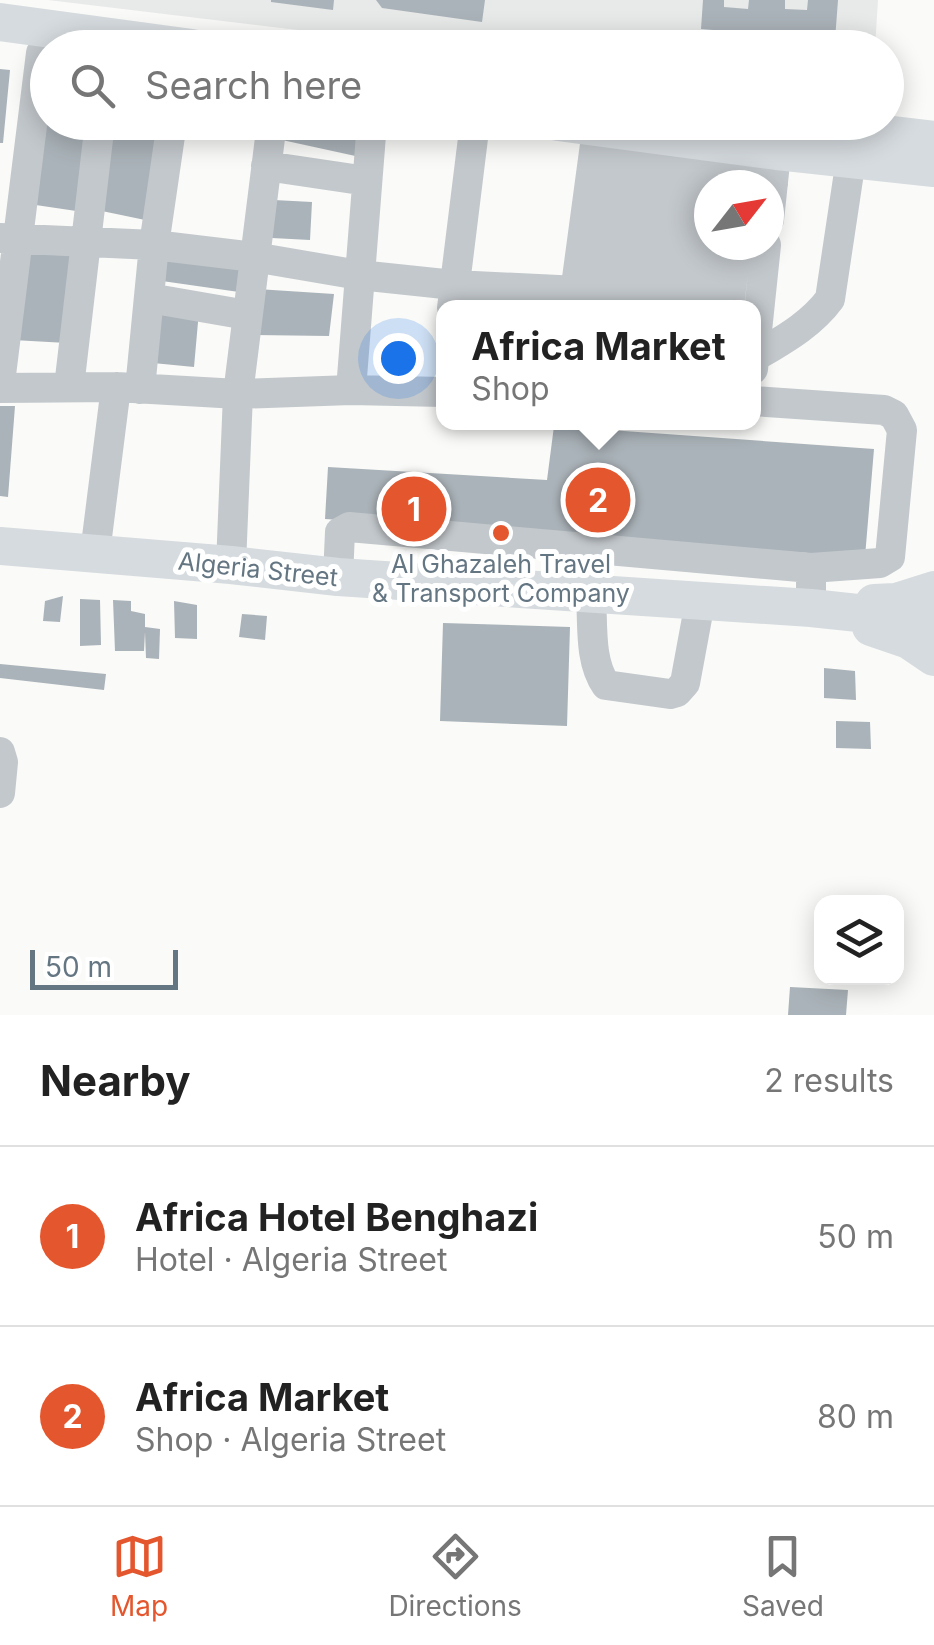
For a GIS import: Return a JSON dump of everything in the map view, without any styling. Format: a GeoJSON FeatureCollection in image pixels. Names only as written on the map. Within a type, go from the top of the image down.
{"type":"FeatureCollection","features":[{"type":"Feature","properties":{"kind":"main road"},"geometry":{"type":"LineString","coordinates":[[0,22],[59,30]]}},
{"type":"Feature","properties":{"kind":"main road"},"geometry":{"type":"LineString","coordinates":[[0,48],[30,52]]}},
{"type":"Feature","properties":{"kind":"main road"},"geometry":{"type":"LineString","coordinates":[[621,140],[681,157],[851,159],[932,154]]}},
{"type":"Feature","properties":{"kind":"main road"},"geometry":{"type":"LineString","coordinates":[[681,157],[932,154]]}},
{"type":"Feature","properties":{"kind":"main road","name":"Algeria Street"},"geometry":{"type":"LineString","coordinates":[[0,546],[338,578],[812,608],[934,621]]}},
{"type":"Feature","properties":{"kind":"main road"},"geometry":{"type":"LineString","coordinates":[[812,608],[896,602],[934,590]]}},
{"type":"Feature","properties":{"kind":"main road"},"geometry":{"type":"LineString","coordinates":[[812,608],[909,640],[934,657]]}},
{"type":"Feature","properties":{"kind":"street"},"geometry":{"type":"LineString","coordinates":[[30,126],[8,238],[0,386],[238,394],[436,392]]}},
{"type":"Feature","properties":{"kind":"street"},"geometry":{"type":"LineString","coordinates":[[69,387],[98,140]]}},
{"type":"Feature","properties":{"kind":"street"},"geometry":{"type":"LineString","coordinates":[[95,553],[148,298],[169,140]]}},
{"type":"Feature","properties":{"kind":"street"},"geometry":{"type":"LineString","coordinates":[[231,565],[238,394],[270,140]]}},
{"type":"Feature","properties":{"kind":"street"},"geometry":{"type":"LineString","coordinates":[[350,390],[370,140]]}},
{"type":"Feature","properties":{"kind":"street"},"geometry":{"type":"LineString","coordinates":[[453,296],[472,140]]}},
{"type":"Feature","properties":{"kind":"street"},"geometry":{"type":"LineString","coordinates":[[666,300],[681,157]]}},
{"type":"Feature","properties":{"kind":"street"},"geometry":{"type":"LineString","coordinates":[[666,300],[681,157]]}},
{"type":"Feature","properties":{"kind":"street"},"geometry":{"type":"LineString","coordinates":[[666,300],[681,157]]}},
{"type":"Feature","properties":{"kind":"street"},"geometry":{"type":"LineString","coordinates":[[761,353],[805,326],[830,299],[851,159]]}},
{"type":"Feature","properties":{"kind":"street"},"geometry":{"type":"LineString","coordinates":[[266,166],[367,181]]}},
{"type":"Feature","properties":{"kind":"street"},"geometry":{"type":"LineString","coordinates":[[8,238],[254,256],[453,296],[560,300]]}},
{"type":"Feature","properties":{"kind":"street"},"geometry":{"type":"LineString","coordinates":[[669,300],[698,260]]}},
{"type":"Feature","properties":{"kind":"street"},"geometry":{"type":"LineString","coordinates":[[671,300],[718,260]]}},
{"type":"Feature","properties":{"kind":"street"},"geometry":{"type":"LineString","coordinates":[[673,300],[741,260]]}},
{"type":"Feature","properties":{"kind":"street"},"geometry":{"type":"LineString","coordinates":[[148,298],[247,315]]}},
{"type":"Feature","properties":{"kind":"street"},"geometry":{"type":"LineString","coordinates":[[338,578],[340,532],[346,528],[811,568],[880,563],[890,558],[902,430],[894,415],[884,410],[761,401]]}},
{"type":"Feature","properties":{"kind":"street"},"geometry":{"type":"LineString","coordinates":[[811,568],[812,608]]}},
{"type":"Feature","properties":{"kind":"street"},"geometry":{"type":"LineString","coordinates":[[591,595],[596,662],[606,685],[670,694],[685,683],[700,602]]}},
{"type":"Feature","properties":{"kind":"street"},"geometry":{"type":"LineString","coordinates":[[0,752],[0,793]]}},
{"type":"Feature","properties":{"kind":"shaded area"},"geometry":{"type":"Polygon","coordinates":[[[48,0],[878,0],[876,30],[298,30],[48,0]]]}},
{"type":"Feature","properties":{"kind":"building"},"geometry":{"type":"Polygon","coordinates":[[[271,0],[334,0],[333,10],[271,0]]]}},
{"type":"Feature","properties":{"kind":"building"},"geometry":{"type":"Polygon","coordinates":[[[376,0],[485,0],[482,22],[382,8],[376,0]]]}},
{"type":"Feature","properties":{"kind":"building"},"geometry":{"type":"Polygon","coordinates":[[[703,0],[724,0],[724,7],[748,9],[749,0],[785,0],[785,9],[807,10],[808,0],[838,0],[836,30],[701,29],[703,0]]]}},
{"type":"Feature","properties":{"kind":"building"},"geometry":{"type":"Polygon","coordinates":[[[0,69],[10,70],[3,143],[0,143],[0,69]]]}},
{"type":"Feature","properties":{"kind":"building"},"geometry":{"type":"Polygon","coordinates":[[[40,140],[91,140],[83,212],[29,204],[40,140]]]}},
{"type":"Feature","properties":{"kind":"building"},"geometry":{"type":"Polygon","coordinates":[[[105,140],[159,140],[150,221],[97,210],[105,140]]]}},
{"type":"Feature","properties":{"kind":"building"},"geometry":{"type":"Polygon","coordinates":[[[282,140],[361,140],[360,157],[282,140]]]}},
{"type":"Feature","properties":{"kind":"building"},"geometry":{"type":"Polygon","coordinates":[[[274,200],[312,202],[310,240],[272,238],[274,200]]]}},
{"type":"Feature","properties":{"kind":"building"},"geometry":{"type":"Polygon","coordinates":[[[24,245],[76,247],[67,343],[13,340],[24,245]]]}},
{"type":"Feature","properties":{"kind":"building"},"geometry":{"type":"Polygon","coordinates":[[[164,254],[246,261],[239,292],[162,281],[164,254]]]}},
{"type":"Feature","properties":{"kind":"building"},"geometry":{"type":"Polygon","coordinates":[[[257,289],[334,294],[329,336],[255,335],[257,289]]]}},
{"type":"Feature","properties":{"kind":"building"},"geometry":{"type":"Polygon","coordinates":[[[157,308],[199,311],[194,367],[153,363],[157,308]]]}},
{"type":"Feature","properties":{"kind":"building"},"geometry":{"type":"Polygon","coordinates":[[[0,406],[15,406],[8,497],[0,496],[0,406]]]}},
{"type":"Feature","properties":{"kind":"building"},"geometry":{"type":"Polygon","coordinates":[[[553,430],[610,430],[874,449],[865,557],[325,519],[328,467],[547,480],[553,430]]]}},
{"type":"Feature","properties":{"kind":"building"},"geometry":{"type":"Polygon","coordinates":[[[63,596],[60,622],[43,621],[45,601],[63,596]]]}},
{"type":"Feature","properties":{"kind":"building"},"geometry":{"type":"Polygon","coordinates":[[[80,599],[100,600],[101,645],[80,646],[80,599]]]}},
{"type":"Feature","properties":{"kind":"building"},"geometry":{"type":"Polygon","coordinates":[[[113,600],[131,601],[131,611],[145,614],[145,627],[160,629],[159,659],[146,658],[145,632],[144,651],[115,651],[113,600]]]}},
{"type":"Feature","properties":{"kind":"building"},"geometry":{"type":"Polygon","coordinates":[[[174,601],[197,605],[197,639],[175,638],[174,601]]]}},
{"type":"Feature","properties":{"kind":"building"},"geometry":{"type":"Polygon","coordinates":[[[242,614],[267,616],[265,640],[239,637],[242,614]]]}},
{"type":"Feature","properties":{"kind":"building"},"geometry":{"type":"Polygon","coordinates":[[[443,623],[570,627],[567,726],[440,721],[443,623]]]}},
{"type":"Feature","properties":{"kind":"building"},"geometry":{"type":"Polygon","coordinates":[[[0,664],[106,674],[104,690],[0,678],[0,664]]]}},
{"type":"Feature","properties":{"kind":"building"},"geometry":{"type":"Polygon","coordinates":[[[824,668],[855,671],[856,700],[824,698],[824,668]]]}},
{"type":"Feature","properties":{"kind":"building"},"geometry":{"type":"Polygon","coordinates":[[[836,721],[870,722],[871,749],[836,748],[836,721]]]}},
{"type":"Feature","properties":{"kind":"building"},"geometry":{"type":"Polygon","coordinates":[[[790,987],[848,990],[846,1015],[788,1015],[790,987]]]}},
{"type":"Feature","properties":{"kind":"place","name":"Africa Market"},"geometry":{"type":"Point","coordinates":[598,500]}},
{"type":"Feature","properties":{"kind":"place","name":"Africa Hotel Benghazi"},"geometry":{"type":"Point","coordinates":[414,509]}},
{"type":"Feature","properties":{"kind":"place","name":"Al Ghazaleh Travel & Transport Company"},"geometry":{"type":"Point","coordinates":[501,533]}}]}
